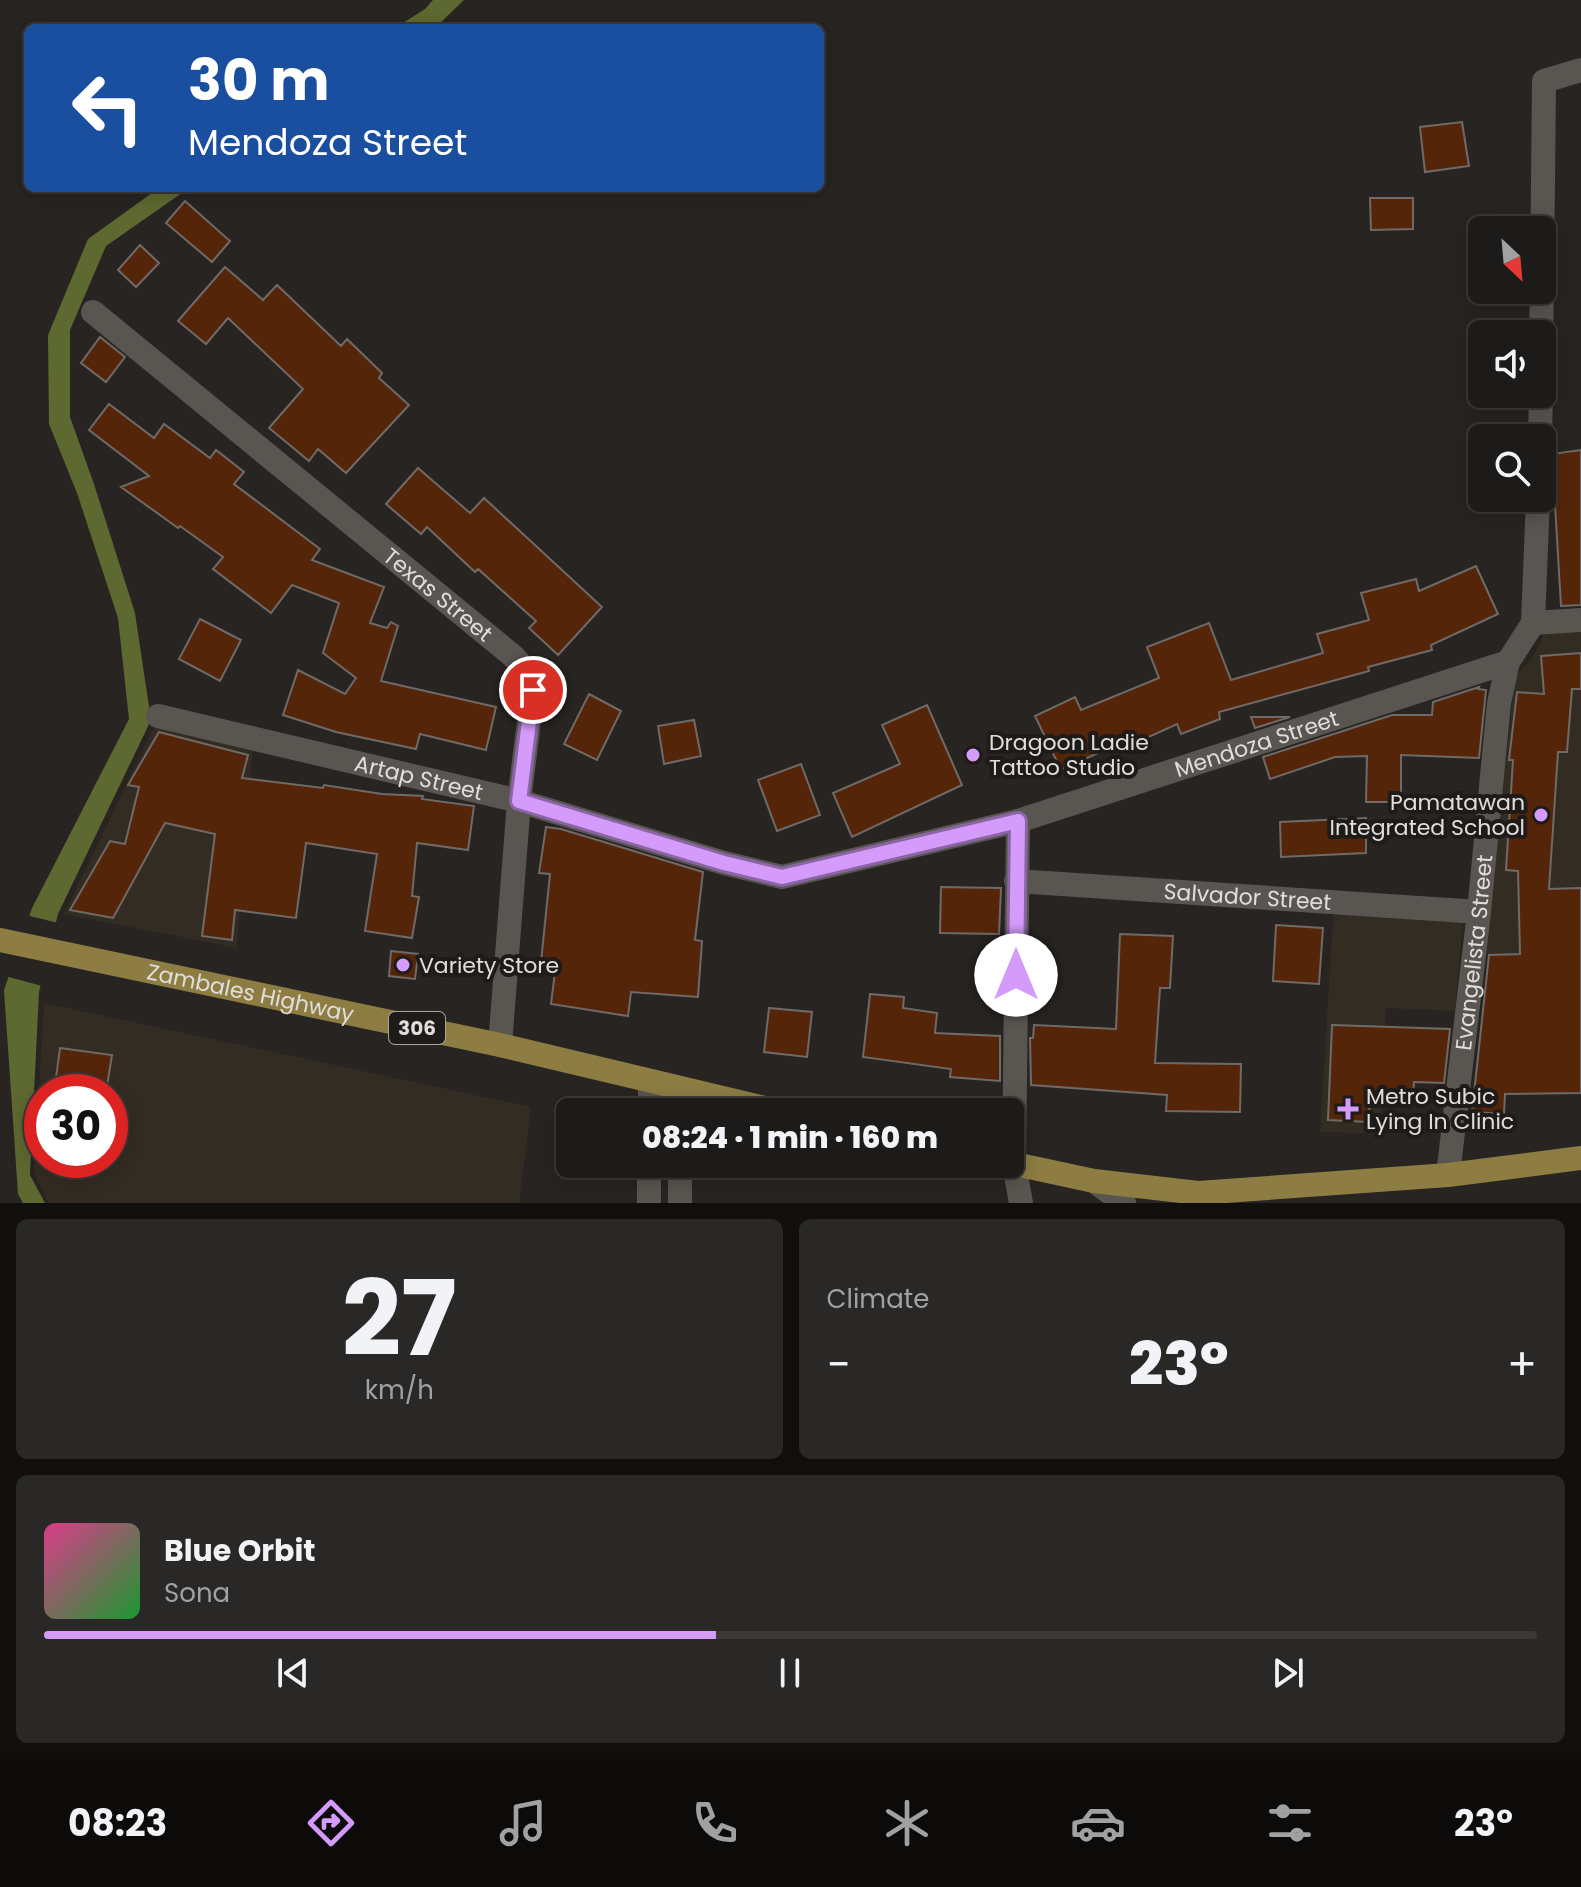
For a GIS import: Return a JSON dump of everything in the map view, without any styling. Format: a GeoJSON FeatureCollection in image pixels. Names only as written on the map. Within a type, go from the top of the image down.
{"type":"FeatureCollection","features":[{"type":"Feature","properties":{"kind":"main road","name":"Zambales Highway"},"geometry":{"type":"LineString","coordinates":[[4,941],[500,1045],[650,1082],[676,1098]]}},
{"type":"Feature","properties":{"kind":"main road"},"geometry":{"type":"LineString","coordinates":[[1024,1166],[1094,1181],[1198,1193],[1448,1175],[1581,1158]]}},
{"type":"Feature","properties":{"kind":"street"},"geometry":{"type":"LineString","coordinates":[[1543,216],[1544,81],[1580,70]]}},
{"type":"Feature","properties":{"kind":"street","name":"Texas Street"},"geometry":{"type":"LineString","coordinates":[[93,312],[513,656],[528,673],[533,690],[519,801],[500,1045]]}},
{"type":"Feature","properties":{"kind":"street"},"geometry":{"type":"LineString","coordinates":[[1537,512],[1533,623],[1581,620]]}},
{"type":"Feature","properties":{"kind":"street","name":"Evangelista Street"},"geometry":{"type":"LineString","coordinates":[[1448,1175],[1479,912],[1499,703],[1508,662],[1533,623]]}},
{"type":"Feature","properties":{"kind":"street","name":"Mendoza Street"},"geometry":{"type":"LineString","coordinates":[[724,863],[782,877],[1018,821],[1508,662]]}},
{"type":"Feature","properties":{"kind":"street","name":"Artap Street"},"geometry":{"type":"LineString","coordinates":[[158,716],[519,801],[724,863]]}},
{"type":"Feature","properties":{"kind":"street"},"geometry":{"type":"LineString","coordinates":[[1013,1098],[1018,821]]}},
{"type":"Feature","properties":{"kind":"street","name":"Salvador Street"},"geometry":{"type":"LineString","coordinates":[[1016,881],[1479,912]]}},
{"type":"Feature","properties":{"kind":"street"},"geometry":{"type":"LineString","coordinates":[[650,1082],[650,1098]]}},
{"type":"Feature","properties":{"kind":"street"},"geometry":{"type":"LineString","coordinates":[[649,1178],[649,1203]]}},
{"type":"Feature","properties":{"kind":"street"},"geometry":{"type":"LineString","coordinates":[[680,1178],[680,1203]]}},
{"type":"Feature","properties":{"kind":"street"},"geometry":{"type":"LineString","coordinates":[[1015,1178],[1021,1203]]}},
{"type":"Feature","properties":{"kind":"street"},"geometry":{"type":"LineString","coordinates":[[1094,1181],[1124,1203]]}},
{"type":"Feature","properties":{"kind":"shaded area"},"geometry":{"type":"Polygon","coordinates":[[[433,0],[464,0],[439,24],[401,24],[433,0]]]}},
{"type":"Feature","properties":{"kind":"shaded area"},"geometry":{"type":"Polygon","coordinates":[[[153,192],[183,192],[106,246],[70,330],[70,417],[135,613],[151,720],[58,914],[39,992],[35,1074],[24,1074],[24,1178],[32,1178],[45,1203],[23,1203],[18,1194],[4,990],[32,908],[129,719],[118,618],[77,493],[49,424],[48,335],[88,239],[153,192]]]}},
{"type":"Feature","properties":{"kind":"shaded area","name":"Pamatawan Integrated School"},"geometry":{"type":"Polygon","coordinates":[[[1581,615],[1581,952],[1485,955],[1515,678],[1532,658],[1553,617],[1581,615]]]}},
{"type":"Feature","properties":{"kind":"shaded area"},"geometry":{"type":"Polygon","coordinates":[[[156,723],[253,745],[237,948],[64,914],[156,723]]]}},
{"type":"Feature","properties":{"kind":"shaded area"},"geometry":{"type":"Polygon","coordinates":[[[1334,905],[1464,908],[1455,1011],[1386,1008],[1380,1134],[1320,1132],[1334,905]]]}},
{"type":"Feature","properties":{"kind":"shaded area"},"geometry":{"type":"Polygon","coordinates":[[[44,1003],[531,1107],[519,1203],[49,1203],[36,1178],[128,1178],[128,1074],[40,1074],[44,1003]]]}},
{"type":"Feature","properties":{"kind":"pier"},"geometry":{"type":"Polygon","coordinates":[[[26,915],[58,923],[42,986],[5,976],[26,915]]]}},
{"type":"Feature","properties":{"kind":"building"},"geometry":{"type":"Polygon","coordinates":[[[1462,122],[1469,166],[1425,172],[1420,127],[1462,122]]]}},
{"type":"Feature","properties":{"kind":"building"},"geometry":{"type":"Polygon","coordinates":[[[1370,198],[1413,198],[1413,229],[1371,230],[1370,198]]]}},
{"type":"Feature","properties":{"kind":"building"},"geometry":{"type":"Polygon","coordinates":[[[185,201],[230,241],[212,262],[166,223],[185,201]]]}},
{"type":"Feature","properties":{"kind":"building"},"geometry":{"type":"Polygon","coordinates":[[[140,245],[159,263],[136,287],[118,270],[140,245]]]}},
{"type":"Feature","properties":{"kind":"building"},"geometry":{"type":"Polygon","coordinates":[[[225,267],[263,300],[277,285],[341,346],[347,339],[382,373],[379,378],[409,405],[346,473],[318,449],[309,461],[269,428],[303,389],[228,318],[206,344],[178,321],[225,267]]]}},
{"type":"Feature","properties":{"kind":"building"},"geometry":{"type":"Polygon","coordinates":[[[100,337],[125,357],[106,382],[81,363],[100,337]]]}},
{"type":"Feature","properties":{"kind":"building"},"geometry":{"type":"Polygon","coordinates":[[[109,404],[154,438],[164,424],[210,458],[216,450],[244,472],[234,484],[320,549],[312,560],[384,587],[370,623],[387,628],[391,622],[398,626],[381,681],[496,707],[486,750],[420,734],[416,749],[336,732],[283,715],[298,670],[345,694],[356,678],[323,653],[339,603],[292,585],[271,613],[213,569],[223,557],[121,487],[149,476],[89,430],[109,404]]]}},
{"type":"Feature","properties":{"kind":"building"},"geometry":{"type":"Polygon","coordinates":[[[1581,450],[1581,605],[1561,606],[1555,512],[1556,453],[1581,450]]]}},
{"type":"Feature","properties":{"kind":"building"},"geometry":{"type":"Polygon","coordinates":[[[418,468],[470,513],[484,498],[602,607],[558,655],[529,628],[536,621],[478,569],[475,572],[427,527],[421,534],[386,504],[418,468]]]}},
{"type":"Feature","properties":{"kind":"building"},"geometry":{"type":"Polygon","coordinates":[[[1476,566],[1498,614],[1431,645],[1432,650],[1368,667],[1369,671],[1219,712],[1220,719],[1181,734],[1177,724],[1140,741],[1137,735],[1061,770],[1035,716],[1075,697],[1081,710],[1159,678],[1147,647],[1209,623],[1231,680],[1323,653],[1317,634],[1369,620],[1361,593],[1416,579],[1419,591],[1476,566]]]}},
{"type":"Feature","properties":{"kind":"building"},"geometry":{"type":"Polygon","coordinates":[[[200,619],[241,640],[220,681],[179,659],[200,619]]]}},
{"type":"Feature","properties":{"kind":"building"},"geometry":{"type":"Polygon","coordinates":[[[1581,653],[1581,689],[1572,689],[1567,752],[1558,752],[1549,889],[1581,888],[1581,1093],[1505,1094],[1504,1114],[1472,1112],[1489,955],[1520,954],[1518,871],[1506,870],[1513,760],[1509,760],[1517,692],[1544,694],[1541,656],[1581,653]]]}},
{"type":"Feature","properties":{"kind":"building"},"geometry":{"type":"Polygon","coordinates":[[[1479,687],[1486,690],[1479,758],[1401,755],[1401,802],[1366,802],[1367,756],[1335,757],[1270,779],[1263,757],[1392,715],[1432,715],[1433,702],[1479,687]]]}},
{"type":"Feature","properties":{"kind":"building"},"geometry":{"type":"Polygon","coordinates":[[[589,694],[621,711],[597,760],[564,744],[589,694]]]}},
{"type":"Feature","properties":{"kind":"building"},"geometry":{"type":"Polygon","coordinates":[[[927,705],[962,785],[852,837],[833,793],[900,764],[882,725],[927,705]]]}},
{"type":"Feature","properties":{"kind":"building"},"geometry":{"type":"Polygon","coordinates":[[[1251,717],[1290,717],[1255,728],[1251,717]]]}},
{"type":"Feature","properties":{"kind":"building"},"geometry":{"type":"Polygon","coordinates":[[[694,720],[701,756],[664,764],[658,726],[694,720]]]}},
{"type":"Feature","properties":{"kind":"building"},"geometry":{"type":"Polygon","coordinates":[[[159,732],[248,755],[242,778],[423,796],[422,799],[474,806],[468,850],[417,843],[412,896],[419,897],[412,938],[365,931],[377,854],[306,843],[296,918],[235,910],[232,940],[202,936],[215,834],[165,823],[113,918],[70,910],[110,841],[125,844],[139,787],[128,785],[159,732]]]}},
{"type":"Feature","properties":{"kind":"building"},"geometry":{"type":"Polygon","coordinates":[[[801,764],[820,815],[777,831],[758,780],[801,764]]]}},
{"type":"Feature","properties":{"kind":"building"},"geometry":{"type":"Polygon","coordinates":[[[1366,818],[1366,853],[1281,857],[1280,822],[1366,818]]]}},
{"type":"Feature","properties":{"kind":"building"},"geometry":{"type":"Polygon","coordinates":[[[546,827],[703,872],[695,940],[702,941],[698,997],[631,992],[628,1016],[551,1004],[556,964],[541,962],[550,874],[539,873],[546,827]]]}},
{"type":"Feature","properties":{"kind":"building"},"geometry":{"type":"Polygon","coordinates":[[[941,887],[1001,888],[999,934],[940,933],[941,887]]]}},
{"type":"Feature","properties":{"kind":"building"},"geometry":{"type":"Polygon","coordinates":[[[1276,925],[1323,928],[1319,984],[1273,981],[1276,925]]]}},
{"type":"Feature","properties":{"kind":"building"},"geometry":{"type":"Polygon","coordinates":[[[1120,934],[1173,936],[1170,988],[1160,988],[1155,1063],[1241,1064],[1240,1112],[1166,1111],[1167,1095],[1031,1085],[1030,1038],[1033,1038],[1034,1025],[1116,1029],[1120,934]]]}},
{"type":"Feature","properties":{"kind":"building","name":"Variety Store"},"geometry":{"type":"Polygon","coordinates":[[[391,951],[418,954],[415,979],[389,976],[391,951]]]}},
{"type":"Feature","properties":{"kind":"building"},"geometry":{"type":"Polygon","coordinates":[[[870,994],[904,997],[903,1008],[937,1013],[935,1033],[1000,1036],[1000,1081],[950,1077],[951,1069],[863,1057],[870,994]]]}},
{"type":"Feature","properties":{"kind":"building"},"geometry":{"type":"Polygon","coordinates":[[[769,1008],[812,1012],[807,1057],[764,1052],[769,1008]]]}},
{"type":"Feature","properties":{"kind":"building"},"geometry":{"type":"Polygon","coordinates":[[[1332,1025],[1450,1029],[1444,1083],[1414,1082],[1413,1094],[1370,1093],[1369,1122],[1328,1120],[1332,1025]]]}},
{"type":"Feature","properties":{"kind":"building"},"geometry":{"type":"Polygon","coordinates":[[[60,1048],[112,1055],[109,1074],[56,1074],[60,1048]]]}},
{"type":"Feature","properties":{"kind":"place","name":"Dragoon Ladie Tattoo Studio"},"geometry":{"type":"Point","coordinates":[973,755]}},
{"type":"Feature","properties":{"kind":"place","name":"Pamatawan Integrated School"},"geometry":{"type":"Point","coordinates":[1541,815]}},
{"type":"Feature","properties":{"kind":"place","name":"Variety Store"},"geometry":{"type":"Point","coordinates":[403,965]}},
{"type":"Feature","properties":{"kind":"place","name":"Metro Subic Lying In Clinic"},"geometry":{"type":"Point","coordinates":[1348,1109]}},
{"type":"Feature","properties":{"kind":"route"},"geometry":{"type":"LineString","coordinates":[[533,690],[519,801],[724,863],[782,877],[1018,821],[1016,975]]}}]}
